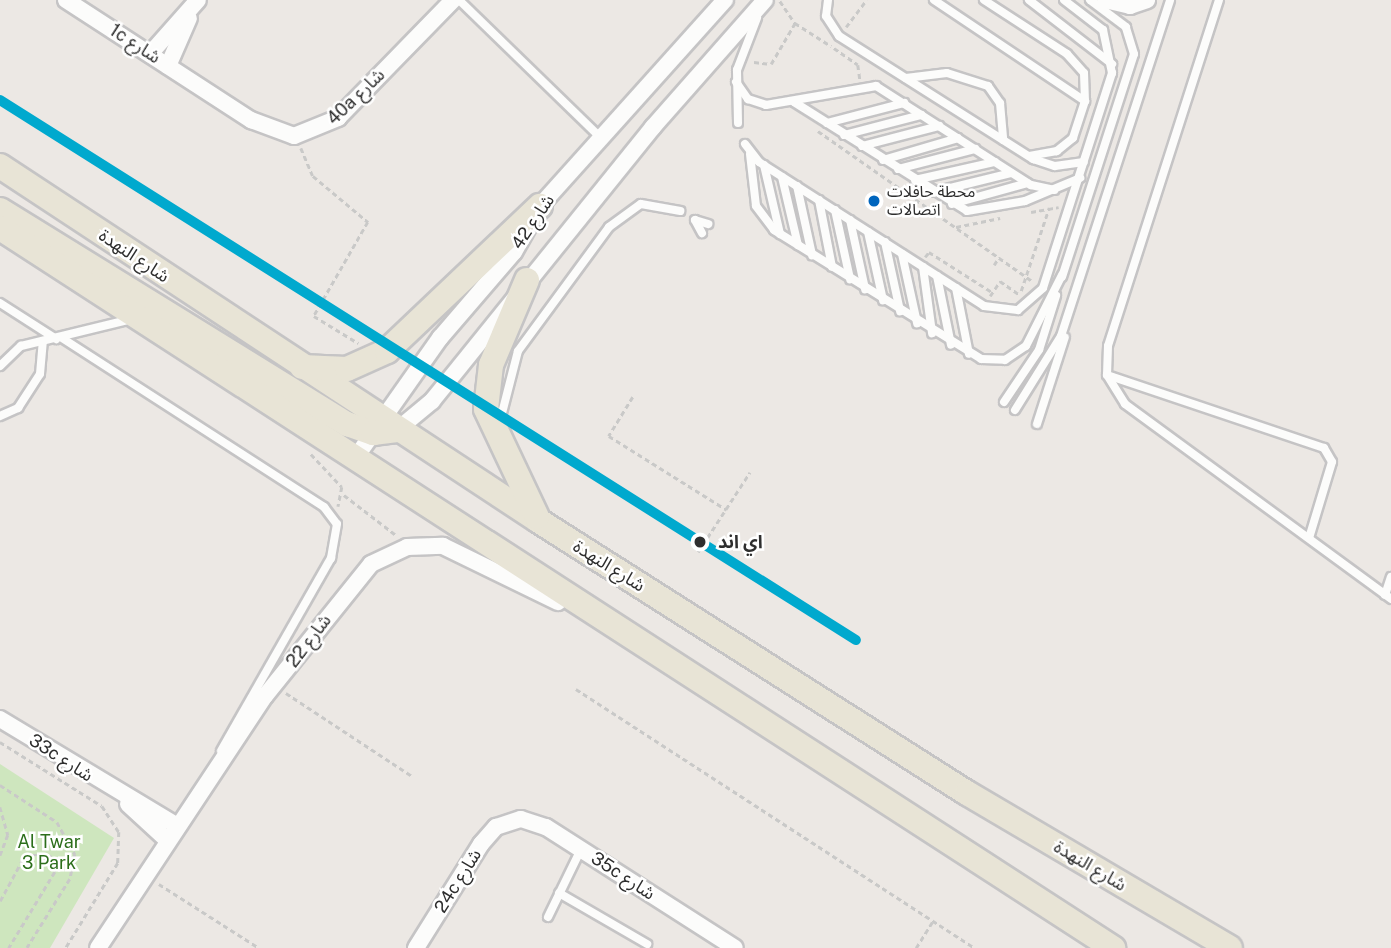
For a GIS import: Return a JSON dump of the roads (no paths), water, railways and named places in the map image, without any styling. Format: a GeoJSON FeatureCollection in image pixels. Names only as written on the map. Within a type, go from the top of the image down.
{"type":"FeatureCollection","features":[{"type":"Feature","properties":{"kind":"main road","name":"شارع النهدة"},"geometry":{"type":"LineString","coordinates":[[0,166],[301,367],[384,428],[539,521],[967,793],[1230,948]]}},
{"type":"Feature","properties":{"kind":"main road"},"geometry":{"type":"LineString","coordinates":[[301,367],[347,369],[379,356],[540,206]]}},
{"type":"Feature","properties":{"kind":"main road"},"geometry":{"type":"LineString","coordinates":[[0,211],[336,417],[384,428]]}},
{"type":"Feature","properties":{"kind":"main road"},"geometry":{"type":"LineString","coordinates":[[0,228],[356,457],[620,635],[1113,948]]}},
{"type":"Feature","properties":{"kind":"main road"},"geometry":{"type":"LineString","coordinates":[[527,280],[486,385],[489,426],[500,452],[539,521]]}},
{"type":"Feature","properties":{"kind":"street","name":"1c شارع"},"geometry":{"type":"LineString","coordinates":[[66,0],[168,66]]}},
{"type":"Feature","properties":{"kind":"street","name":"40a شارع"},"geometry":{"type":"LineString","coordinates":[[168,66],[264,128],[302,135],[338,118],[453,0]]}},
{"type":"Feature","properties":{"kind":"street","name":"شارع 42"},"geometry":{"type":"LineString","coordinates":[[356,457],[384,428],[514,252],[540,206],[599,136],[725,0]]}},
{"type":"Feature","properties":{"kind":"street","name":"شارع 42"},"geometry":{"type":"LineString","coordinates":[[384,428],[432,401],[527,280],[765,0]]}},
{"type":"Feature","properties":{"kind":"street"},"geometry":{"type":"LineString","coordinates":[[1105,0],[1130,6],[1147,0]]}},
{"type":"Feature","properties":{"kind":"street"},"geometry":{"type":"LineString","coordinates":[[150,54],[195,5]]}},
{"type":"Feature","properties":{"kind":"street"},"geometry":{"type":"LineString","coordinates":[[168,66],[195,5]]}},
{"type":"Feature","properties":{"kind":"street","name":"شارع 22"},"geometry":{"type":"LineString","coordinates":[[98,948],[216,767],[356,577],[407,547],[462,551],[620,635]]}},
{"type":"Feature","properties":{"kind":"street","name":"33c شارع"},"geometry":{"type":"LineString","coordinates":[[0,719],[122,797],[177,825]]}},
{"type":"Feature","properties":{"kind":"street","name":"33c شارع"},"geometry":{"type":"LineString","coordinates":[[122,797],[167,840]]}},
{"type":"Feature","properties":{"kind":"street","name":"35c شارع"},"geometry":{"type":"LineString","coordinates":[[507,821],[535,821],[735,948]]}},
{"type":"Feature","properties":{"kind":"street","name":"24c شارع"},"geometry":{"type":"LineString","coordinates":[[416,948],[481,844],[507,821]]}},
{"type":"Feature","properties":{"kind":"lane"},"geometry":{"type":"LineString","coordinates":[[459,0],[599,136]]}},
{"type":"Feature","properties":{"kind":"lane"},"geometry":{"type":"LineString","coordinates":[[738,123],[736,82],[739,59],[765,0]]}},
{"type":"Feature","properties":{"kind":"lane"},"geometry":{"type":"LineString","coordinates":[[828,0],[832,30],[1003,140],[1027,155],[1055,166],[1084,162]]}},
{"type":"Feature","properties":{"kind":"lane"},"geometry":{"type":"LineString","coordinates":[[934,0],[1085,100]]}},
{"type":"Feature","properties":{"kind":"lane"},"geometry":{"type":"LineString","coordinates":[[984,0],[1074,59],[1086,81],[1085,100],[1066,146],[1027,155]]}},
{"type":"Feature","properties":{"kind":"lane"},"geometry":{"type":"LineString","coordinates":[[1029,0],[1088,39],[1113,65]]}},
{"type":"Feature","properties":{"kind":"lane"},"geometry":{"type":"LineString","coordinates":[[744,144],[750,154],[764,165],[956,288],[1004,312],[1025,307],[1042,288],[1080,178],[1113,65],[1103,30],[1064,0]]}},
{"type":"Feature","properties":{"kind":"lane"},"geometry":{"type":"LineString","coordinates":[[1004,402],[1039,350],[1134,54],[1126,27],[1090,0]]}},
{"type":"Feature","properties":{"kind":"lane"},"geometry":{"type":"LineString","coordinates":[[1037,424],[1066,322],[1170,0]]}},
{"type":"Feature","properties":{"kind":"lane"},"geometry":{"type":"LineString","coordinates":[[1219,0],[1108,346],[1107,374],[1125,404],[1388,597],[1391,577]]}},
{"type":"Feature","properties":{"kind":"lane"},"geometry":{"type":"LineString","coordinates":[[906,78],[947,73],[988,86],[1000,103],[1003,140]]}},
{"type":"Feature","properties":{"kind":"lane"},"geometry":{"type":"LineString","coordinates":[[736,82],[755,103],[794,102],[866,83],[904,103],[1027,183],[1054,190]]}},
{"type":"Feature","properties":{"kind":"lane"},"geometry":{"type":"LineString","coordinates":[[794,102],[952,204],[982,211],[1054,190],[1080,178]]}},
{"type":"Feature","properties":{"kind":"lane"},"geometry":{"type":"LineString","coordinates":[[826,123],[904,103]]}},
{"type":"Feature","properties":{"kind":"lane"},"geometry":{"type":"LineString","coordinates":[[845,135],[921,115]]}},
{"type":"Feature","properties":{"kind":"lane"},"geometry":{"type":"LineString","coordinates":[[862,146],[939,126]]}},
{"type":"Feature","properties":{"kind":"lane"},"geometry":{"type":"LineString","coordinates":[[883,160],[958,138]]}},
{"type":"Feature","properties":{"kind":"lane"},"geometry":{"type":"LineString","coordinates":[[898,169],[975,149]]}},
{"type":"Feature","properties":{"kind":"lane"},"geometry":{"type":"LineString","coordinates":[[750,154],[756,206],[780,234],[969,354],[994,361],[1016,356],[1062,275]]}},
{"type":"Feature","properties":{"kind":"lane"},"geometry":{"type":"LineString","coordinates":[[915,180],[995,162]]}},
{"type":"Feature","properties":{"kind":"lane"},"geometry":{"type":"LineString","coordinates":[[764,165],[780,234]]}},
{"type":"Feature","properties":{"kind":"lane"},"geometry":{"type":"LineString","coordinates":[[934,192],[1011,173]]}},
{"type":"Feature","properties":{"kind":"lane"},"geometry":{"type":"LineString","coordinates":[[782,177],[798,245]]}},
{"type":"Feature","properties":{"kind":"lane"},"geometry":{"type":"LineString","coordinates":[[952,204],[1027,183]]}},
{"type":"Feature","properties":{"kind":"lane"},"geometry":{"type":"LineString","coordinates":[[797,186],[812,255]]}},
{"type":"Feature","properties":{"kind":"lane"},"geometry":{"type":"LineString","coordinates":[[819,200],[832,267]]}},
{"type":"Feature","properties":{"kind":"lane"},"geometry":{"type":"LineString","coordinates":[[500,452],[504,389],[534,326],[618,218],[641,204],[680,211]]}},
{"type":"Feature","properties":{"kind":"lane"},"geometry":{"type":"LineString","coordinates":[[835,210],[850,279]]}},
{"type":"Feature","properties":{"kind":"lane"},"geometry":{"type":"LineString","coordinates":[[702,233],[695,220],[708,224]]}},
{"type":"Feature","properties":{"kind":"lane"},"geometry":{"type":"LineString","coordinates":[[850,220],[865,289]]}},
{"type":"Feature","properties":{"kind":"lane"},"geometry":{"type":"LineString","coordinates":[[868,232],[883,300]]}},
{"type":"Feature","properties":{"kind":"lane"},"geometry":{"type":"LineString","coordinates":[[885,242],[900,312]]}},
{"type":"Feature","properties":{"kind":"lane"},"geometry":{"type":"LineString","coordinates":[[902,253],[917,323]]}},
{"type":"Feature","properties":{"kind":"lane"},"geometry":{"type":"LineString","coordinates":[[923,267],[932,332]]}},
{"type":"Feature","properties":{"kind":"lane"},"geometry":{"type":"LineString","coordinates":[[937,276],[951,345]]}},
{"type":"Feature","properties":{"kind":"lane"},"geometry":{"type":"LineString","coordinates":[[956,288],[969,354]]}},
{"type":"Feature","properties":{"kind":"lane"},"geometry":{"type":"LineString","coordinates":[[0,303],[329,512],[339,534],[331,558],[254,687],[216,767]]}},
{"type":"Feature","properties":{"kind":"lane"},"geometry":{"type":"LineString","coordinates":[[0,366],[12,351],[137,318]]}},
{"type":"Feature","properties":{"kind":"lane"},"geometry":{"type":"LineString","coordinates":[[1016,410],[1066,322]]}},
{"type":"Feature","properties":{"kind":"lane"},"geometry":{"type":"LineString","coordinates":[[0,416],[18,408],[40,374],[43,341]]}},
{"type":"Feature","properties":{"kind":"lane"},"geometry":{"type":"LineString","coordinates":[[1107,374],[1324,448],[1332,462],[1309,538]]}},
{"type":"Feature","properties":{"kind":"lane"},"geometry":{"type":"LineString","coordinates":[[548,917],[581,849]]}},
{"type":"Feature","properties":{"kind":"lane"},"geometry":{"type":"LineString","coordinates":[[559,893],[647,944]]}},
{"type":"Feature","properties":{"kind":"railway"},"geometry":{"type":"LineString","coordinates":[[274,273],[856,640]]}},
{"type":"Feature","properties":{"kind":"place","name":"محطة حافلات اتصالات"},"geometry":{"type":"Point","coordinates":[874,201]}},
{"type":"Feature","properties":{"kind":"place","name":"اي اند"},"geometry":{"type":"Point","coordinates":[700,542]}},
{"type":"Feature","properties":{"kind":"park label","name":"Al Twar 3 Park"},"geometry":{"type":"Point","coordinates":[49,853]}}]}
